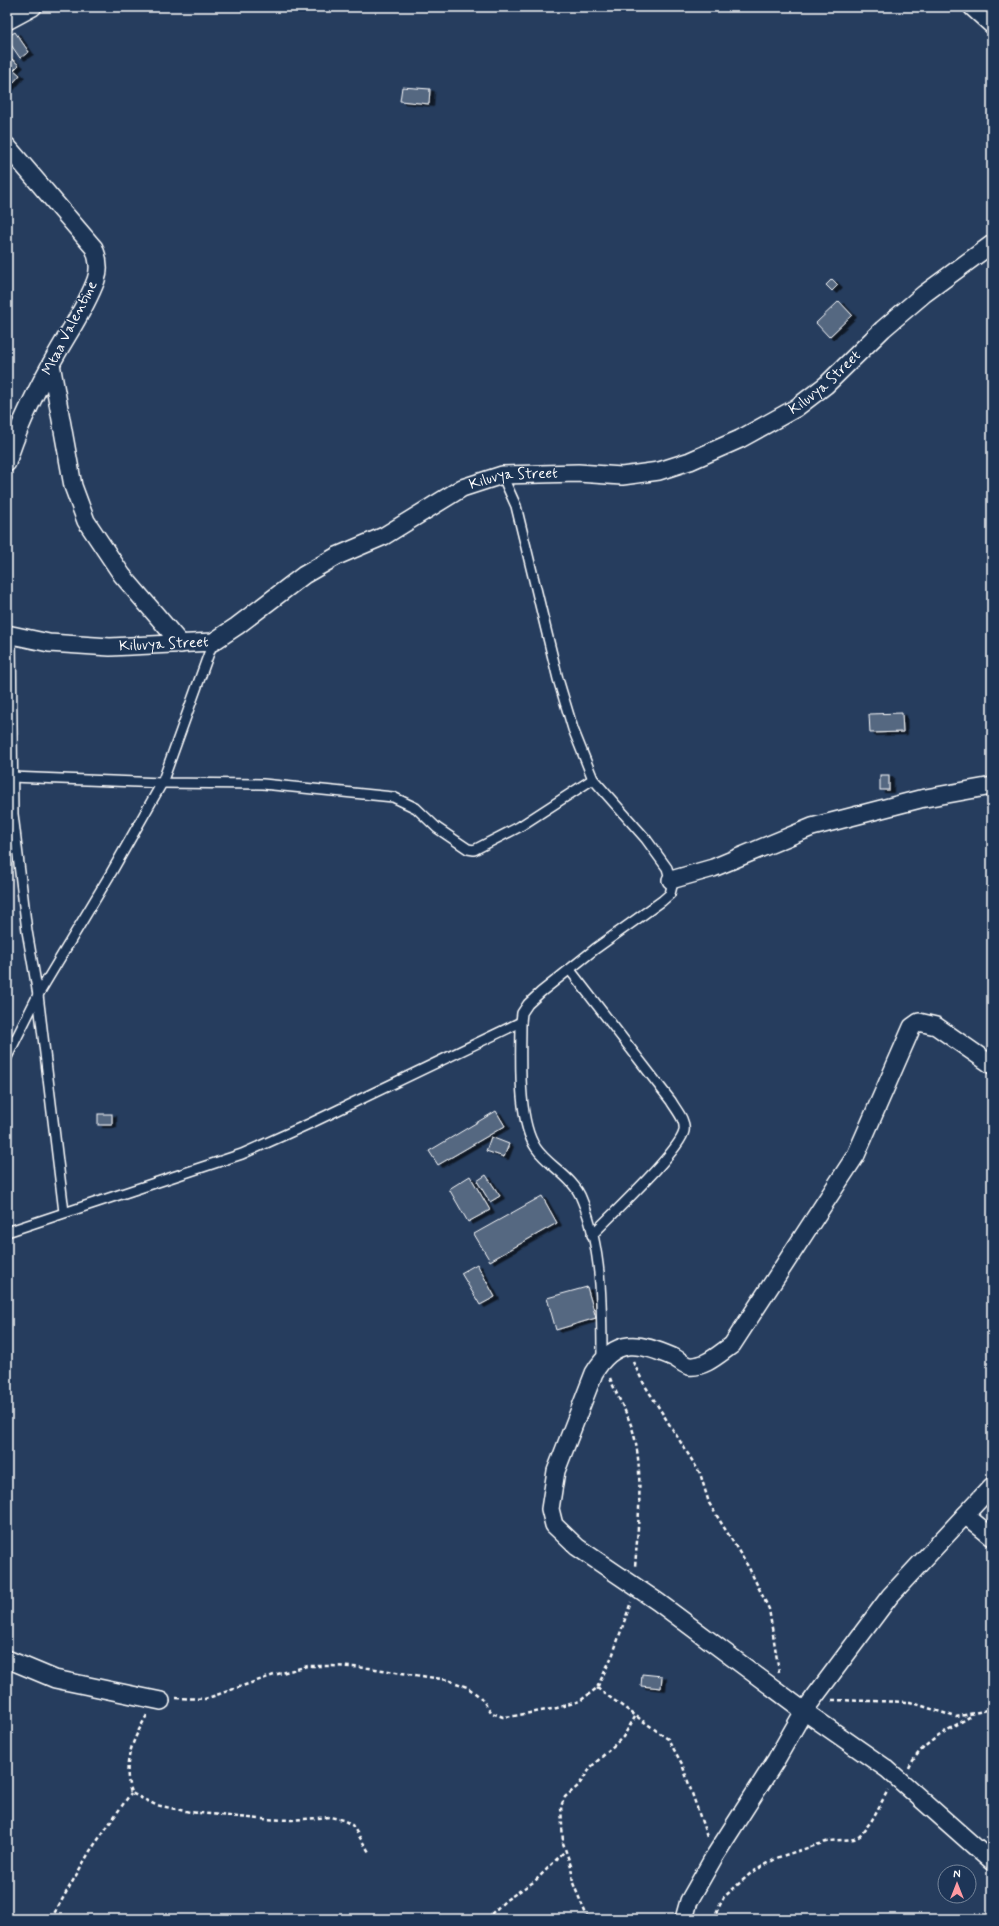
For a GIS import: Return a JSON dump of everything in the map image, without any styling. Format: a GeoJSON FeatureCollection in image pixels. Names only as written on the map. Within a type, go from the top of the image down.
{"type":"FeatureCollection","features":[{"type":"Feature","properties":{"kind":"street"},"geometry":{"type":"LineString","coordinates":[[7,22],[33,7]]}},
{"type":"Feature","properties":{"kind":"street"},"geometry":{"type":"LineString","coordinates":[[972,7],[992,25]]}},
{"type":"Feature","properties":{"kind":"street","name":"Mtaa Valentine"},"geometry":{"type":"LineString","coordinates":[[7,146],[94,248],[99,260],[96,279],[83,308],[51,364],[8,455]]}},
{"type":"Feature","properties":{"kind":"street","name":"Kiluvya Street"},"geometry":{"type":"LineString","coordinates":[[9,635],[49,643],[110,647],[213,642],[237,626],[304,575],[337,556],[384,536],[462,488],[502,475],[578,473],[622,476],[659,471],[690,461],[740,439],[796,408],[826,385],[883,329],[918,299],[992,244]]}},
{"type":"Feature","properties":{"kind":"street"},"geometry":{"type":"LineString","coordinates":[[51,364],[73,486],[86,521],[122,575],[181,644]]}},
{"type":"Feature","properties":{"kind":"street"},"geometry":{"type":"LineString","coordinates":[[671,880],[713,868],[812,827],[920,799],[992,786]]}},
{"type":"Feature","properties":{"kind":"street"},"geometry":{"type":"LineString","coordinates":[[992,1064],[936,1026],[919,1022],[912,1027],[856,1155],[732,1345],[708,1363],[689,1366],[673,1357],[646,1347],[624,1345],[602,1359],[594,1373],[556,1471],[550,1509],[554,1525],[577,1547],[636,1587],[782,1695],[808,1705],[899,1780],[992,1862]]}},
{"type":"Feature","properties":{"kind":"street"},"geometry":{"type":"LineString","coordinates":[[684,1919],[689,1901],[714,1857],[776,1760],[808,1705],[890,1596],[992,1486]]}},
{"type":"Feature","properties":{"kind":"street"},"geometry":{"type":"LineString","coordinates":[[965,1515],[992,1537]]}},
{"type":"Feature","properties":{"kind":"street"},"geometry":{"type":"LineString","coordinates":[[7,1659],[54,1679],[161,1701]]}},
{"type":"Feature","properties":{"kind":"lane"},"geometry":{"type":"LineString","coordinates":[[502,475],[516,506],[558,679],[573,729],[593,780],[646,839],[667,868],[671,880],[670,894],[570,970],[528,1004],[522,1013],[522,1090],[529,1132],[536,1148],[572,1184],[582,1197],[588,1214],[600,1288],[602,1359]]}},
{"type":"Feature","properties":{"kind":"lane"},"geometry":{"type":"LineString","coordinates":[[9,635],[11,777],[14,830],[27,931],[38,995],[64,1212]]}},
{"type":"Feature","properties":{"kind":"lane"},"geometry":{"type":"LineString","coordinates":[[7,1057],[38,995],[162,783],[213,642]]}},
{"type":"Feature","properties":{"kind":"lane"},"geometry":{"type":"LineString","coordinates":[[11,777],[162,783],[263,784],[393,797],[416,808],[437,828],[468,849],[474,850],[520,827],[593,780]]}},
{"type":"Feature","properties":{"kind":"lane"},"geometry":{"type":"LineString","coordinates":[[570,970],[671,1101],[682,1118],[684,1130],[680,1142],[592,1235]]}},
{"type":"Feature","properties":{"kind":"lane"},"geometry":{"type":"LineString","coordinates":[[7,1232],[242,1154],[311,1123],[521,1022]]}},
{"type":"Feature","properties":{"kind":"path"},"geometry":{"type":"LineString","coordinates":[[624,1345],[644,1384],[700,1473],[709,1503],[749,1568],[769,1609],[782,1695]]}},
{"type":"Feature","properties":{"kind":"path"},"geometry":{"type":"LineString","coordinates":[[51,1919],[90,1851],[131,1793],[128,1781],[127,1761],[146,1716],[153,1707],[161,1701],[185,1698],[205,1698],[233,1690],[274,1675],[308,1666],[369,1668],[448,1680],[467,1687],[480,1697],[492,1713],[503,1716],[514,1716],[557,1708],[580,1701],[597,1688],[613,1654],[636,1587],[635,1572],[640,1507],[636,1450],[631,1426],[602,1359]]}},
{"type":"Feature","properties":{"kind":"path"},"geometry":{"type":"LineString","coordinates":[[597,1688],[668,1739],[682,1764],[714,1857]]}},
{"type":"Feature","properties":{"kind":"path"},"geometry":{"type":"LineString","coordinates":[[808,1705],[910,1702],[956,1717],[992,1709]]}},
{"type":"Feature","properties":{"kind":"path"},"geometry":{"type":"LineString","coordinates":[[713,1919],[724,1897],[751,1873],[779,1857],[829,1841],[854,1839],[860,1836],[913,1760],[924,1747],[973,1714]]}},
{"type":"Feature","properties":{"kind":"path"},"geometry":{"type":"LineString","coordinates":[[588,1919],[573,1883],[566,1850],[563,1843],[561,1806],[565,1797],[578,1786],[592,1766],[623,1737],[635,1716]]}},
{"type":"Feature","properties":{"kind":"path"},"geometry":{"type":"LineString","coordinates":[[131,1793],[156,1805],[197,1813],[259,1820],[292,1820],[330,1817],[343,1820],[352,1826],[369,1852]]}},
{"type":"Feature","properties":{"kind":"path"},"geometry":{"type":"LineString","coordinates":[[486,1919],[506,1900],[535,1881],[566,1850]]}},
{"type":"Feature","properties":{"kind":"building"},"geometry":{"type":"Polygon","coordinates":[[[15,32],[29,52],[20,58],[7,39],[7,37],[15,32]]]}},
{"type":"Feature","properties":{"kind":"building"},"geometry":{"type":"Polygon","coordinates":[[[7,55],[19,65],[14,70],[20,75],[7,90],[7,55]]]}},
{"type":"Feature","properties":{"kind":"building"},"geometry":{"type":"Polygon","coordinates":[[[402,87],[430,89],[429,104],[400,101],[402,87]]]}},
{"type":"Feature","properties":{"kind":"building"},"geometry":{"type":"Polygon","coordinates":[[[832,279],[838,285],[832,291],[826,285],[832,279]]]}},
{"type":"Feature","properties":{"kind":"building"},"geometry":{"type":"Polygon","coordinates":[[[839,301],[852,315],[829,337],[816,323],[839,301]]]}},
{"type":"Feature","properties":{"kind":"building"},"geometry":{"type":"Polygon","coordinates":[[[902,713],[903,732],[870,733],[869,714],[902,713]]]}},
{"type":"Feature","properties":{"kind":"building"},"geometry":{"type":"Polygon","coordinates":[[[880,775],[889,775],[889,790],[880,790],[880,775]]]}},
{"type":"Feature","properties":{"kind":"building"},"geometry":{"type":"Polygon","coordinates":[[[496,1111],[505,1126],[438,1165],[429,1151],[496,1111]]]}},
{"type":"Feature","properties":{"kind":"building"},"geometry":{"type":"Polygon","coordinates":[[[98,1114],[112,1114],[112,1125],[98,1125],[98,1114]]]}},
{"type":"Feature","properties":{"kind":"building"},"geometry":{"type":"Polygon","coordinates":[[[491,1137],[509,1144],[504,1157],[486,1151],[491,1137]]]}},
{"type":"Feature","properties":{"kind":"building"},"geometry":{"type":"Polygon","coordinates":[[[486,1175],[500,1196],[490,1202],[477,1181],[486,1175]]]}},
{"type":"Feature","properties":{"kind":"building"},"geometry":{"type":"Polygon","coordinates":[[[470,1176],[490,1210],[468,1222],[449,1189],[470,1176]]]}},
{"type":"Feature","properties":{"kind":"building"},"geometry":{"type":"Polygon","coordinates":[[[542,1196],[557,1223],[490,1261],[474,1234],[542,1196]]]}},
{"type":"Feature","properties":{"kind":"building"},"geometry":{"type":"Polygon","coordinates":[[[477,1264],[495,1297],[480,1305],[461,1273],[477,1264]]]}},
{"type":"Feature","properties":{"kind":"building"},"geometry":{"type":"Polygon","coordinates":[[[587,1287],[596,1318],[556,1330],[547,1298],[587,1287]]]}},
{"type":"Feature","properties":{"kind":"building"},"geometry":{"type":"Polygon","coordinates":[[[642,1674],[662,1676],[661,1688],[641,1686],[642,1674]]]}}]}
